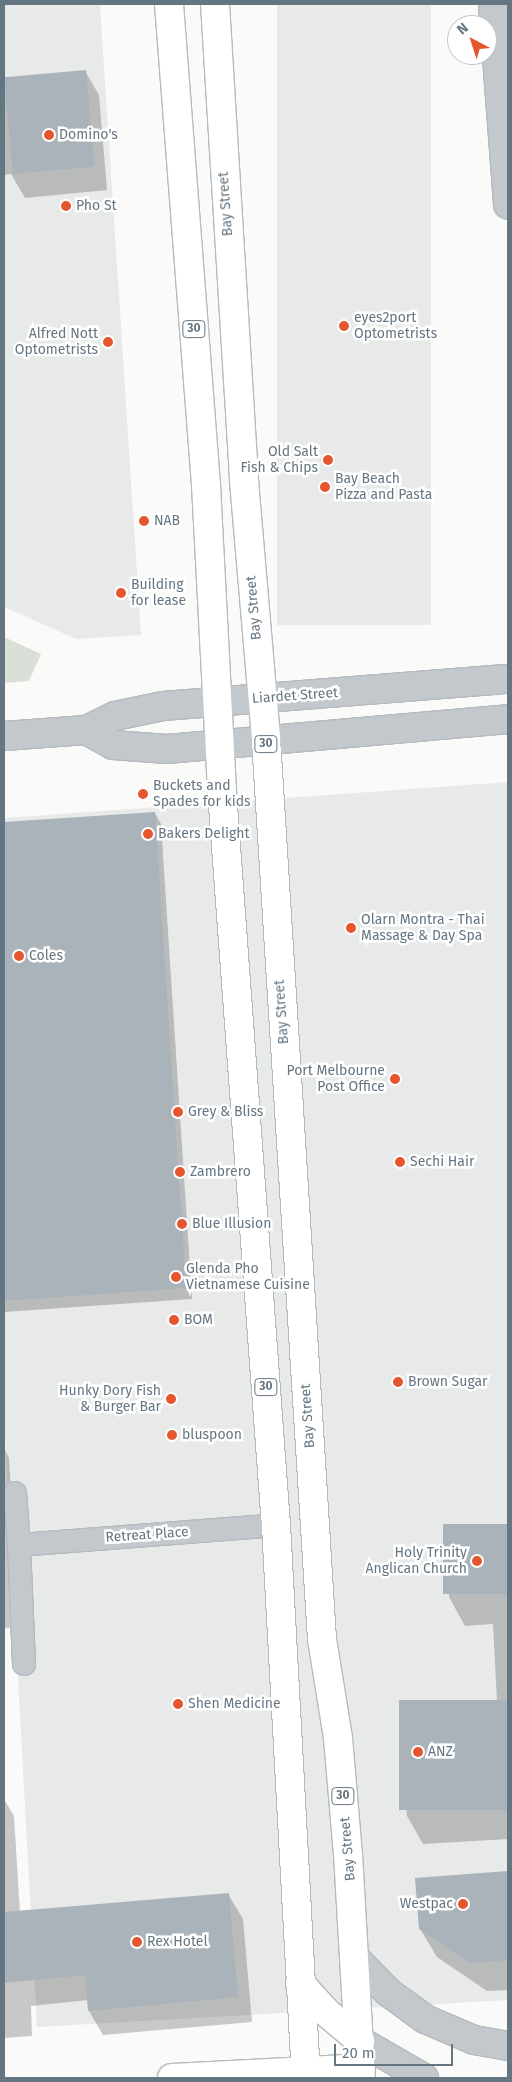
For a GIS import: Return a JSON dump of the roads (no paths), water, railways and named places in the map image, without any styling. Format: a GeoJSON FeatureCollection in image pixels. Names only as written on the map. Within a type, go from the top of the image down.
{"type":"FeatureCollection","features":[{"type":"Feature","properties":{"kind":"main road","name":"30"},"geometry":{"type":"LineString","coordinates":[[169,4],[206,485],[216,701],[276,1525],[306,2075]]}},
{"type":"Feature","properties":{"kind":"main road","name":"Bay Street"},"geometry":{"type":"LineString","coordinates":[[215,4],[244,481],[266,739],[322,1639],[338,1738],[357,1960],[361,2073]]}},
{"type":"Feature","properties":{"kind":"main road"},"geometry":{"type":"LineString","coordinates":[[206,485],[244,481]]}},
{"type":"Feature","properties":{"kind":"main road"},"geometry":{"type":"LineString","coordinates":[[300,1983],[326,2012],[360,2041]]}},
{"type":"Feature","properties":{"kind":"main road"},"geometry":{"type":"LineString","coordinates":[[172,2078],[361,2073]]}},
{"type":"Feature","properties":{"kind":"street"},"geometry":{"type":"LineString","coordinates":[[494,4],[508,204]]}},
{"type":"Feature","properties":{"kind":"street","name":"Liardet Street"},"geometry":{"type":"LineString","coordinates":[[4,736],[86,730],[115,716],[163,706],[508,679]]}},
{"type":"Feature","properties":{"kind":"street"},"geometry":{"type":"LineString","coordinates":[[86,730],[112,745],[167,749],[508,719]]}},
{"type":"Feature","properties":{"kind":"street"},"geometry":{"type":"LineString","coordinates":[[357,1960],[401,2003],[425,2020],[474,2040],[508,2046]]}},
{"type":"Feature","properties":{"kind":"street"},"geometry":{"type":"LineString","coordinates":[[360,2041],[424,2078]]}},
{"type":"Feature","properties":{"kind":"lane"},"geometry":{"type":"LineString","coordinates":[[15,1493],[24,1664]]}},
{"type":"Feature","properties":{"kind":"lane","name":"Retreat Place"},"geometry":{"type":"LineString","coordinates":[[18,1545],[276,1525]]}},
{"type":"Feature","properties":{"kind":"place","name":"Domino's"},"geometry":{"type":"Point","coordinates":[49,135]}},
{"type":"Feature","properties":{"kind":"place","name":"Pho St"},"geometry":{"type":"Point","coordinates":[66,206]}},
{"type":"Feature","properties":{"kind":"place","name":"eyes2port Optometrists"},"geometry":{"type":"Point","coordinates":[344,326]}},
{"type":"Feature","properties":{"kind":"place","name":"Alfred Nott Optometrists"},"geometry":{"type":"Point","coordinates":[108,342]}},
{"type":"Feature","properties":{"kind":"place","name":"Old Salt Fish & Chips"},"geometry":{"type":"Point","coordinates":[328,460]}},
{"type":"Feature","properties":{"kind":"place","name":"Bay Beach Pizza and Pasta"},"geometry":{"type":"Point","coordinates":[325,487]}},
{"type":"Feature","properties":{"kind":"place","name":"NAB"},"geometry":{"type":"Point","coordinates":[144,521]}},
{"type":"Feature","properties":{"kind":"place","name":"Building for lease"},"geometry":{"type":"Point","coordinates":[121,593]}},
{"type":"Feature","properties":{"kind":"place","name":"Buckets and Spades for kids"},"geometry":{"type":"Point","coordinates":[143,794]}},
{"type":"Feature","properties":{"kind":"place","name":"Bakers Delight"},"geometry":{"type":"Point","coordinates":[148,834]}},
{"type":"Feature","properties":{"kind":"place","name":"Olarn Montra - Thai Massage & Day Spa"},"geometry":{"type":"Point","coordinates":[351,928]}},
{"type":"Feature","properties":{"kind":"place","name":"Coles"},"geometry":{"type":"Point","coordinates":[19,956]}},
{"type":"Feature","properties":{"kind":"place","name":"Port Melbourne Post Office"},"geometry":{"type":"Point","coordinates":[395,1079]}},
{"type":"Feature","properties":{"kind":"place","name":"Grey & Bliss"},"geometry":{"type":"Point","coordinates":[178,1112]}},
{"type":"Feature","properties":{"kind":"place","name":"Sechi Hair"},"geometry":{"type":"Point","coordinates":[400,1162]}},
{"type":"Feature","properties":{"kind":"place","name":"Zambrero"},"geometry":{"type":"Point","coordinates":[180,1172]}},
{"type":"Feature","properties":{"kind":"place","name":"Blue Illusion"},"geometry":{"type":"Point","coordinates":[182,1224]}},
{"type":"Feature","properties":{"kind":"place","name":"Glenda Pho Vietnamese Cuisine"},"geometry":{"type":"Point","coordinates":[176,1277]}},
{"type":"Feature","properties":{"kind":"place","name":"BOM"},"geometry":{"type":"Point","coordinates":[174,1320]}},
{"type":"Feature","properties":{"kind":"place","name":"Brown Sugar"},"geometry":{"type":"Point","coordinates":[398,1382]}},
{"type":"Feature","properties":{"kind":"place","name":"Hunky Dory Fish & Burger Bar"},"geometry":{"type":"Point","coordinates":[171,1399]}},
{"type":"Feature","properties":{"kind":"place","name":"bluspoon"},"geometry":{"type":"Point","coordinates":[172,1435]}},
{"type":"Feature","properties":{"kind":"place","name":"Holy Trinity Anglican Church"},"geometry":{"type":"Point","coordinates":[477,1561]}},
{"type":"Feature","properties":{"kind":"place","name":"Shen Medicine"},"geometry":{"type":"Point","coordinates":[178,1704]}},
{"type":"Feature","properties":{"kind":"place","name":"ANZ"},"geometry":{"type":"Point","coordinates":[418,1752]}},
{"type":"Feature","properties":{"kind":"place","name":"Westpac"},"geometry":{"type":"Point","coordinates":[463,1904]}},
{"type":"Feature","properties":{"kind":"place","name":"Rex Hotel"},"geometry":{"type":"Point","coordinates":[137,1942]}}]}
